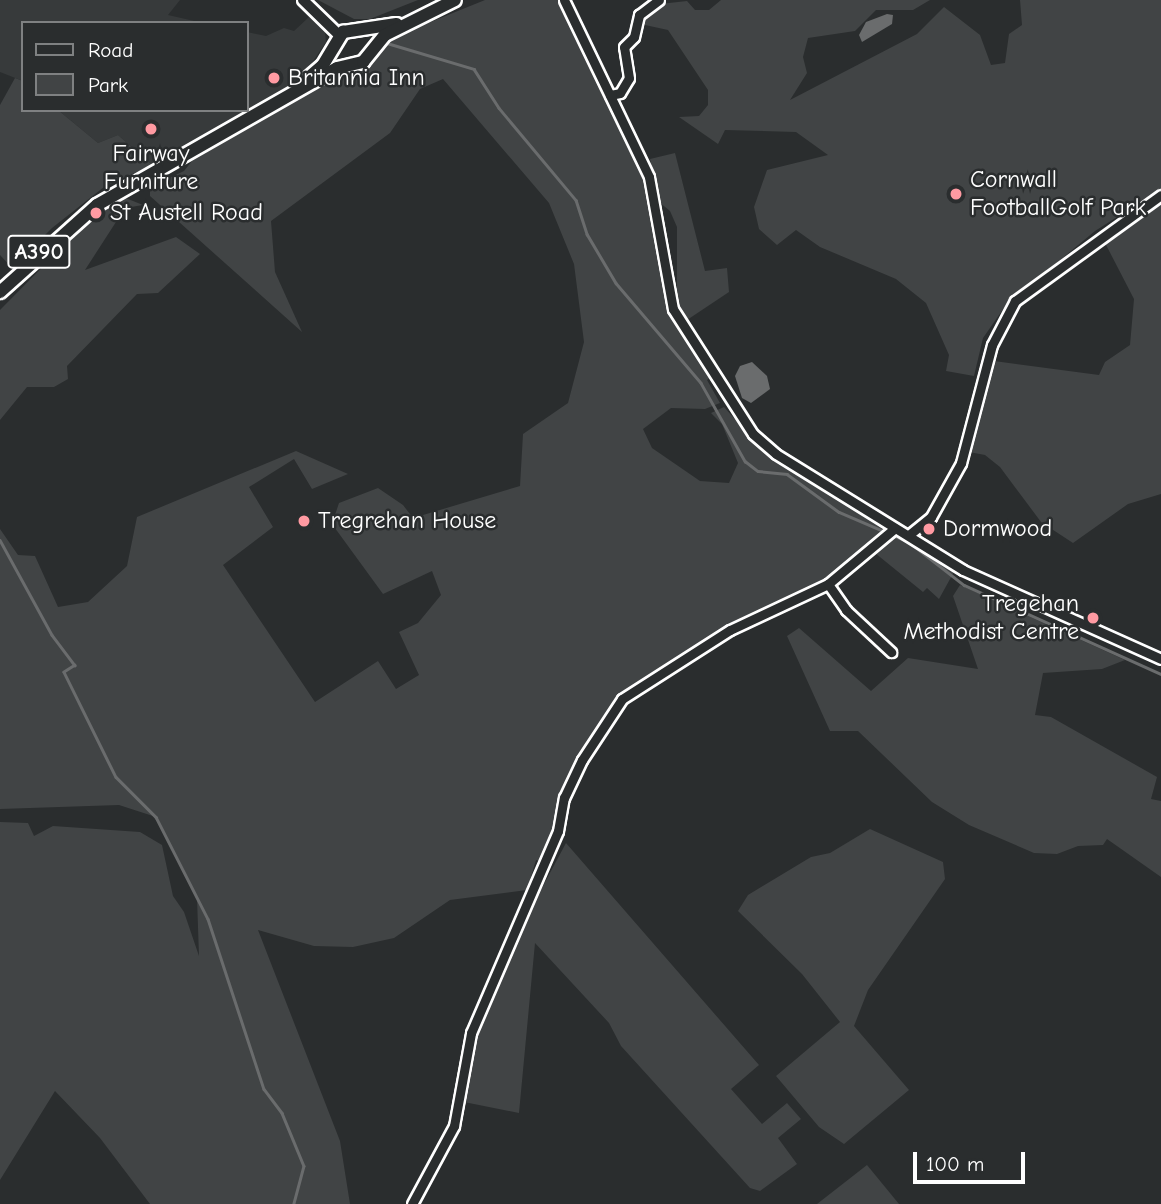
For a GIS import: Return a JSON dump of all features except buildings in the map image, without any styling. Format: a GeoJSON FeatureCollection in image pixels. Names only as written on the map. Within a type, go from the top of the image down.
{"type":"FeatureCollection","features":[{"type":"Feature","properties":{"kind":"highway"},"geometry":{"type":"LineString","coordinates":[[274,106],[323,65],[337,41],[359,31],[403,23],[455,0]]}},
{"type":"Feature","properties":{"kind":"highway"},"geometry":{"type":"LineString","coordinates":[[274,106],[337,68],[363,62],[370,51],[403,23]]}},
{"type":"Feature","properties":{"kind":"highway"},"geometry":{"type":"LineString","coordinates":[[359,31],[368,40],[370,51]]}},
{"type":"Feature","properties":{"kind":"highway"},"geometry":{"type":"LineString","coordinates":[[337,41],[338,59],[351,66]]}},
{"type":"Feature","properties":{"kind":"highway","name":"A390"},"geometry":{"type":"LineString","coordinates":[[0,292],[97,205],[274,106]]}},
{"type":"Feature","properties":{"kind":"main road"},"geometry":{"type":"LineString","coordinates":[[303,0],[337,41]]}},
{"type":"Feature","properties":{"kind":"street"},"geometry":{"type":"LineString","coordinates":[[564,0],[649,177],[673,309],[713,376],[753,434],[776,454],[891,533],[910,534],[962,570],[1161,659]]}},
{"type":"Feature","properties":{"kind":"street"},"geometry":{"type":"LineString","coordinates":[[610,95],[620,93],[629,78],[624,47],[634,37],[639,15],[659,0]]}},
{"type":"Feature","properties":{"kind":"street"},"geometry":{"type":"LineString","coordinates":[[910,534],[931,517],[961,463],[992,345],[1016,301],[1161,195]]}},
{"type":"Feature","properties":{"kind":"street"},"geometry":{"type":"LineString","coordinates":[[412,1204],[454,1125],[471,1033],[558,831],[564,798],[582,760],[622,699],[730,631],[828,584],[891,533]]}},
{"type":"Feature","properties":{"kind":"street"},"geometry":{"type":"LineString","coordinates":[[828,584],[846,610],[891,652]]}},
{"type":"Feature","properties":{"kind":"shaded area"},"geometry":{"type":"Polygon","coordinates":[[[0,0],[180,0],[168,15],[194,21],[21,21],[21,80],[0,72],[0,0]]]}},
{"type":"Feature","properties":{"kind":"shaded area"},"geometry":{"type":"Polygon","coordinates":[[[887,14],[893,15],[892,24],[862,42],[859,35],[866,22],[887,14]]]}},
{"type":"Feature","properties":{"kind":"shaded area"},"geometry":{"type":"Polygon","coordinates":[[[309,17],[325,32],[326,42],[305,73],[269,103],[152,165],[118,135],[98,143],[60,112],[248,112],[248,32],[266,36],[284,28],[294,31],[309,17]]]}},
{"type":"Feature","properties":{"kind":"shaded area"},"geometry":{"type":"Polygon","coordinates":[[[752,362],[767,376],[770,389],[751,403],[742,398],[735,376],[740,366],[752,362]]]}},
{"type":"Feature","properties":{"kind":"green space"},"geometry":{"type":"Polygon","coordinates":[[[318,0],[418,0],[370,19],[354,19],[318,0]]]}},
{"type":"Feature","properties":{"kind":"green space"},"geometry":{"type":"Polygon","coordinates":[[[485,0],[560,0],[649,177],[673,309],[713,376],[707,380],[720,403],[705,409],[671,408],[643,429],[652,448],[700,481],[729,483],[738,463],[722,424],[711,413],[724,407],[751,437],[888,530],[829,578],[730,630],[621,698],[572,768],[563,788],[557,822],[539,861],[536,860],[527,890],[450,900],[394,938],[353,947],[314,946],[258,930],[340,1141],[350,1204],[150,1204],[100,1138],[55,1091],[0,1180],[0,822],[28,823],[34,836],[53,826],[140,832],[162,845],[173,896],[184,912],[199,956],[197,898],[156,817],[119,805],[0,809],[0,529],[18,555],[35,556],[58,607],[88,602],[127,566],[137,517],[296,451],[348,474],[312,489],[294,459],[249,487],[273,527],[223,565],[315,702],[378,661],[396,689],[419,675],[399,632],[418,623],[441,595],[432,571],[383,594],[332,524],[339,503],[378,488],[403,505],[413,518],[520,486],[523,434],[568,403],[584,342],[574,264],[549,203],[443,79],[420,89],[390,133],[271,221],[275,272],[302,332],[150,196],[150,187],[184,171],[192,161],[329,80],[367,68],[396,36],[485,0]]]}},
{"type":"Feature","properties":{"kind":"green space"},"geometry":{"type":"Polygon","coordinates":[[[721,0],[930,0],[913,10],[876,10],[855,31],[808,38],[803,57],[807,73],[790,100],[917,34],[944,7],[980,35],[991,65],[1005,63],[1009,34],[1022,25],[1020,0],[1161,0],[1161,189],[1095,231],[1006,305],[983,338],[974,376],[946,371],[949,355],[926,303],[896,279],[820,247],[796,230],[777,245],[759,229],[754,207],[767,170],[828,155],[796,132],[725,130],[718,144],[679,117],[699,116],[708,105],[708,90],[668,30],[645,25],[644,20],[660,4],[687,1],[695,10],[709,10],[721,0]]]}},
{"type":"Feature","properties":{"kind":"green space"},"geometry":{"type":"Polygon","coordinates":[[[15,78],[21,80],[21,112],[60,112],[98,143],[118,135],[152,165],[104,187],[52,228],[12,268],[0,255],[0,105],[15,78]]]}},
{"type":"Feature","properties":{"kind":"green space"},"geometry":{"type":"Polygon","coordinates":[[[675,153],[705,271],[727,268],[729,292],[687,320],[677,305],[677,227],[670,211],[659,202],[650,159],[675,153]]]}},
{"type":"Feature","properties":{"kind":"green space"},"geometry":{"type":"Polygon","coordinates":[[[123,197],[143,205],[125,208],[85,270],[176,237],[200,254],[158,293],[137,294],[67,366],[68,379],[54,387],[27,387],[0,420],[0,310],[80,229],[123,197]]]}},
{"type":"Feature","properties":{"kind":"green space"},"geometry":{"type":"Polygon","coordinates":[[[1161,204],[1161,494],[1128,504],[1073,543],[1041,522],[1000,467],[985,455],[969,452],[994,361],[1099,375],[1105,362],[1130,345],[1134,299],[1104,241],[1161,204]]]}},
{"type":"Feature","properties":{"kind":"green space"},"geometry":{"type":"Polygon","coordinates":[[[899,534],[955,570],[939,599],[927,588],[923,592],[875,553],[899,534]]]}},
{"type":"Feature","properties":{"kind":"green space"},"geometry":{"type":"Polygon","coordinates":[[[960,585],[1125,660],[1102,669],[1043,673],[1035,715],[1051,717],[1157,777],[1151,799],[1161,801],[1161,877],[1107,839],[1103,845],[1078,846],[1057,854],[1034,853],[969,825],[932,802],[858,731],[830,731],[787,636],[799,628],[871,691],[908,658],[978,669],[953,596],[960,585]]]}},
{"type":"Feature","properties":{"kind":"green space"},"geometry":{"type":"Polygon","coordinates":[[[870,829],[943,862],[945,879],[868,990],[854,1026],[909,1090],[844,1144],[819,1127],[776,1076],[840,1022],[802,974],[738,911],[748,895],[811,857],[830,853],[870,829]]]}},
{"type":"Feature","properties":{"kind":"green space"},"geometry":{"type":"Polygon","coordinates":[[[566,843],[759,1065],[731,1089],[762,1124],[787,1103],[801,1119],[778,1138],[797,1164],[760,1191],[750,1188],[621,1046],[609,1023],[535,943],[519,1113],[464,1102],[474,1034],[521,927],[566,843]]]}},
{"type":"Feature","properties":{"kind":"green space"},"geometry":{"type":"Polygon","coordinates":[[[867,1165],[899,1204],[817,1204],[867,1165]]]}},
{"type":"Feature","properties":{"kind":"waterway"},"geometry":{"type":"LineString","coordinates":[[387,43],[474,69],[499,108],[576,200],[587,234],[616,283],[701,383],[745,461],[758,471],[787,474],[839,512],[909,542],[964,585],[1161,674]]}},
{"type":"Feature","properties":{"kind":"waterway"},"geometry":{"type":"LineString","coordinates":[[0,540],[52,635],[75,665],[64,672],[116,777],[156,817],[208,919],[264,1089],[282,1113],[304,1166],[294,1204]]}},
{"type":"Feature","properties":{"kind":"place","name":"Britannia Inn"},"geometry":{"type":"Point","coordinates":[274,78]}},
{"type":"Feature","properties":{"kind":"place","name":"Fairway Furniture"},"geometry":{"type":"Point","coordinates":[151,129]}},
{"type":"Feature","properties":{"kind":"place","name":"Cornwall FootballGolf Park"},"geometry":{"type":"Point","coordinates":[956,194]}},
{"type":"Feature","properties":{"kind":"place","name":"St Austell Road"},"geometry":{"type":"Point","coordinates":[96,213]}},
{"type":"Feature","properties":{"kind":"place","name":"Tregrehan House"},"geometry":{"type":"Point","coordinates":[304,521]}},
{"type":"Feature","properties":{"kind":"place","name":"Dormwood"},"geometry":{"type":"Point","coordinates":[929,529]}},
{"type":"Feature","properties":{"kind":"place","name":"Tregehan Methodist Centre"},"geometry":{"type":"Point","coordinates":[1093,618]}}]}
